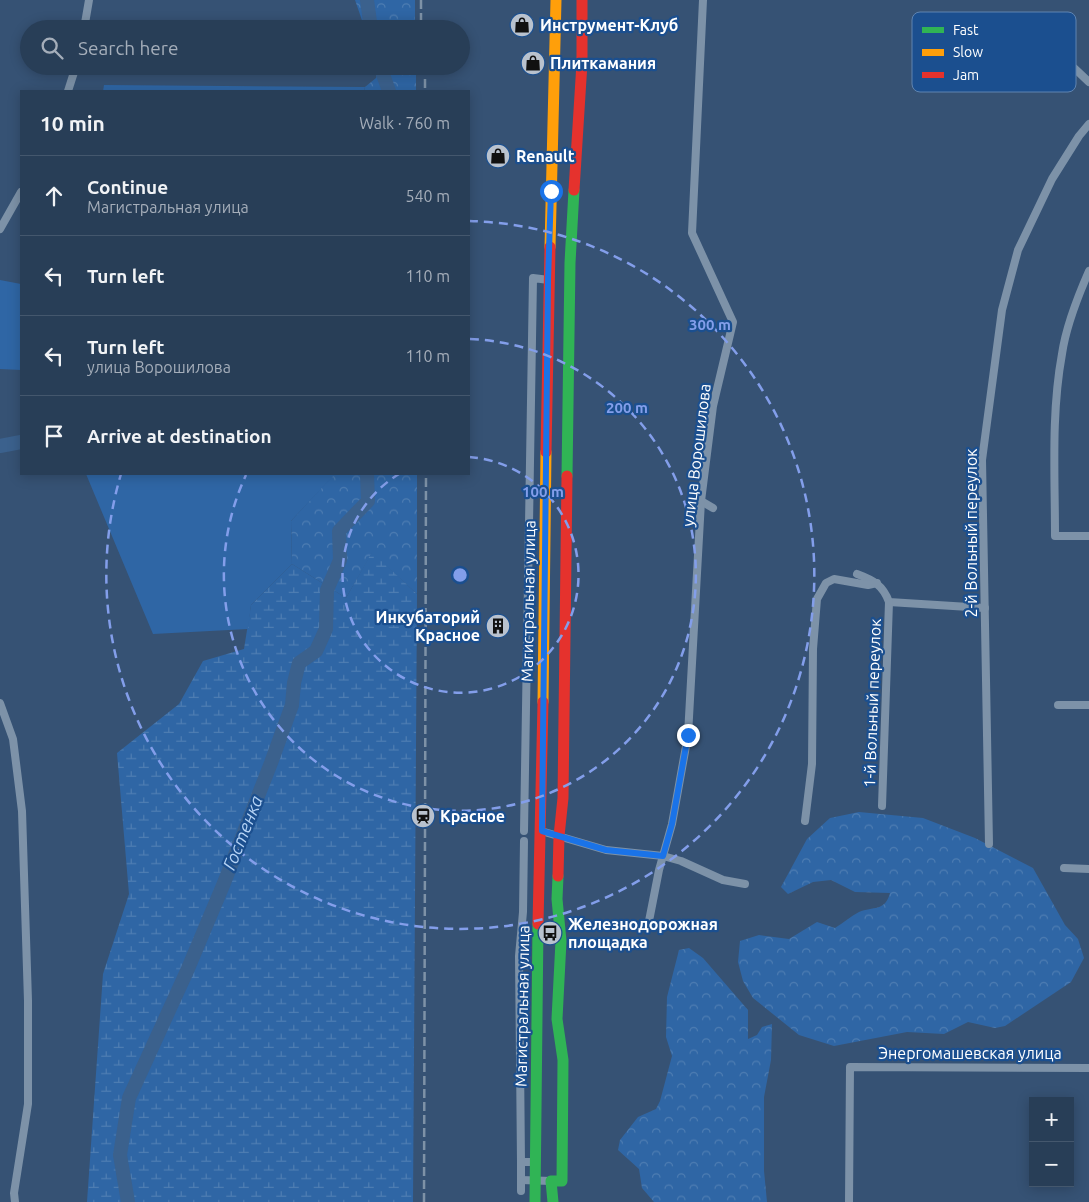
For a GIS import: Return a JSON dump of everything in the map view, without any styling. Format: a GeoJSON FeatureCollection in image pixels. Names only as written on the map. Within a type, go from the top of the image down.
{"type":"FeatureCollection","features":[{"type":"Feature","properties":{"kind":"street"},"geometry":{"type":"LineString","coordinates":[[86,20],[89,0]]}},
{"type":"Feature","properties":{"kind":"street","name":"Магистральная улица"},"geometry":{"type":"LineString","coordinates":[[535,1202],[537,974],[542,831],[548,280],[556,0]]}},
{"type":"Feature","properties":{"kind":"street"},"geometry":{"type":"LineString","coordinates":[[521,1180],[562,1181],[563,1060],[558,1019],[561,941],[557,899],[559,836],[564,798],[563,721],[570,263],[582,64],[582,0]]}},
{"type":"Feature","properties":{"kind":"street","name":"улица Ворошилова"},"geometry":{"type":"LineString","coordinates":[[649,920],[672,824],[688,735],[701,501],[713,406],[733,322],[692,233],[703,0]]}},
{"type":"Feature","properties":{"kind":"street"},"geometry":{"type":"LineString","coordinates":[[1076,70],[1089,82]]}},
{"type":"Feature","properties":{"kind":"street"},"geometry":{"type":"LineString","coordinates":[[68,90],[73,75]]}},
{"type":"Feature","properties":{"kind":"street","name":"2-й Вольный переулок"},"geometry":{"type":"LineString","coordinates":[[989,844],[982,460],[1002,310],[1018,250],[1052,179],[1079,136],[1089,124]]}},
{"type":"Feature","properties":{"kind":"street"},"geometry":{"type":"LineString","coordinates":[[0,229],[20,194]]}},
{"type":"Feature","properties":{"kind":"street"},"geometry":{"type":"LineString","coordinates":[[1089,271],[1079,294],[1062,352],[1054,413],[1055,536],[1089,536]]}},
{"type":"Feature","properties":{"kind":"street"},"geometry":{"type":"LineString","coordinates":[[524,831],[533,278],[548,280]]}},
{"type":"Feature","properties":{"kind":"street"},"geometry":{"type":"LineString","coordinates":[[701,501],[712,508]]}},
{"type":"Feature","properties":{"kind":"street"},"geometry":{"type":"LineString","coordinates":[[857,574],[877,583],[886,592],[889,602],[986,608]]}},
{"type":"Feature","properties":{"kind":"street"},"geometry":{"type":"LineString","coordinates":[[805,821],[812,764],[813,649],[817,599],[826,583],[834,579],[868,585],[877,583]]}},
{"type":"Feature","properties":{"kind":"street","name":"1-й Вольный переулок"},"geometry":{"type":"LineString","coordinates":[[882,806],[889,602]]}},
{"type":"Feature","properties":{"kind":"street"},"geometry":{"type":"LineString","coordinates":[[0,703],[14,739],[22,811],[28,1001],[28,1104],[14,1193],[15,1202]]}},
{"type":"Feature","properties":{"kind":"street"},"geometry":{"type":"LineString","coordinates":[[1058,705],[1089,705]]}},
{"type":"Feature","properties":{"kind":"street"},"geometry":{"type":"LineString","coordinates":[[542,831],[606,850],[663,856],[681,861],[723,880],[745,884]]}},
{"type":"Feature","properties":{"kind":"street"},"geometry":{"type":"LineString","coordinates":[[521,1191],[519,956],[523,912],[524,841]]}},
{"type":"Feature","properties":{"kind":"street"},"geometry":{"type":"LineString","coordinates":[[1064,868],[1089,869]]}},
{"type":"Feature","properties":{"kind":"street","name":"Энергомашевская улица"},"geometry":{"type":"LineString","coordinates":[[849,1202],[850,1067],[1089,1068]]}},
{"type":"Feature","properties":{"kind":"street"},"geometry":{"type":"LineString","coordinates":[[521,1162],[536,1162]]}},
{"type":"Feature","properties":{"kind":"street"},"geometry":{"type":"LineString","coordinates":[[551,1181],[553,1202]]}},
{"type":"Feature","properties":{"kind":"green space"},"geometry":{"type":"Polygon","coordinates":[[[355,0],[415,0],[415,20],[362,20],[355,0]]]}},
{"type":"Feature","properties":{"kind":"green space"},"geometry":{"type":"Polygon","coordinates":[[[376,75],[416,75],[416,90],[364,90],[365,87],[376,78],[376,75]]]}},
{"type":"Feature","properties":{"kind":"green space"},"geometry":{"type":"Polygon","coordinates":[[[104,85],[365,87],[364,90],[103,90],[104,85]]]}},
{"type":"Feature","properties":{"kind":"green space"},"geometry":{"type":"Polygon","coordinates":[[[0,280],[20,284],[20,370],[0,369],[0,280]]]}},
{"type":"Feature","properties":{"kind":"green space"},"geometry":{"type":"Polygon","coordinates":[[[86,475],[334,475],[291,521],[292,564],[251,605],[248,629],[153,634],[86,475]]]}},
{"type":"Feature","properties":{"kind":"green space"},"geometry":{"type":"Polygon","coordinates":[[[333,475],[417,475],[417,594],[372,553],[346,598],[292,564],[291,521],[333,475]]]}},
{"type":"Feature","properties":{"kind":"green space"},"geometry":{"type":"Polygon","coordinates":[[[372,552],[417,594],[413,1202],[87,1202],[103,974],[129,894],[117,753],[179,704],[203,661],[244,649],[251,605],[292,564],[346,598],[372,552]]]}},
{"type":"Feature","properties":{"kind":"green space"},"geometry":{"type":"Polygon","coordinates":[[[859,812],[923,818],[975,838],[1033,868],[1065,925],[1078,939],[1084,958],[1071,982],[1005,1026],[995,1028],[968,1022],[944,1034],[907,1032],[834,1046],[799,1035],[753,998],[743,981],[738,962],[740,941],[759,935],[789,939],[817,922],[835,928],[859,912],[882,906],[885,903],[890,893],[855,892],[831,880],[813,882],[788,894],[781,887],[807,839],[830,818],[859,812]]]}},
{"type":"Feature","properties":{"kind":"green space"},"geometry":{"type":"Polygon","coordinates":[[[689,948],[703,958],[748,1010],[748,1039],[757,1035],[762,1027],[772,1024],[771,1060],[764,1097],[764,1171],[767,1202],[654,1202],[642,1188],[639,1169],[618,1150],[620,1140],[638,1117],[656,1109],[660,1101],[672,1056],[666,1037],[667,997],[679,950],[689,948]]]}},
{"type":"Feature","properties":{"kind":"waterway","name":"Гостенка"},"geometry":{"type":"LineString","coordinates":[[367,0],[370,20]]}},
{"type":"Feature","properties":{"kind":"waterway","name":"Гостенка"},"geometry":{"type":"LineString","coordinates":[[383,75],[389,90]]}},
{"type":"Feature","properties":{"kind":"waterway"},"geometry":{"type":"LineString","coordinates":[[0,446],[20,442]]}},
{"type":"Feature","properties":{"kind":"waterway","name":"Гостенка"},"geometry":{"type":"LineString","coordinates":[[128,1202],[120,1155],[129,1098],[187,971],[271,763],[292,705],[294,683],[299,663],[316,651],[326,629],[327,590],[340,560],[339,531],[368,501],[367,475]]}},
{"type":"Feature","properties":{"kind":"railway"},"geometry":{"type":"LineString","coordinates":[[421,0],[421,20]]}},
{"type":"Feature","properties":{"kind":"railway"},"geometry":{"type":"LineString","coordinates":[[425,75],[425,90]]}},
{"type":"Feature","properties":{"kind":"railway"},"geometry":{"type":"LineString","coordinates":[[424,1202],[426,475]]}},
{"type":"Feature","properties":{"kind":"traffic: fast"},"geometry":{"type":"LineString","coordinates":[[567,476],[570,263],[574,190]]}},
{"type":"Feature","properties":{"kind":"traffic: fast"},"geometry":{"type":"LineString","coordinates":[[553,1202],[551,1181],[562,1181],[563,1060],[557,1019],[561,941],[557,899],[558,876]]}},
{"type":"Feature","properties":{"kind":"traffic: fast"},"geometry":{"type":"LineString","coordinates":[[535,1202],[538,924]]}},
{"type":"Feature","properties":{"kind":"traffic: slow"},"geometry":{"type":"LineString","coordinates":[[550,247],[556,0]]}},
{"type":"Feature","properties":{"kind":"traffic: slow"},"geometry":{"type":"LineString","coordinates":[[543,702],[546,452]]}},
{"type":"Feature","properties":{"kind":"traffic: jam"},"geometry":{"type":"LineString","coordinates":[[574,190],[582,63],[582,0]]}},
{"type":"Feature","properties":{"kind":"traffic: jam"},"geometry":{"type":"LineString","coordinates":[[546,452],[550,247]]}},
{"type":"Feature","properties":{"kind":"traffic: jam"},"geometry":{"type":"LineString","coordinates":[[558,876],[559,836],[563,798],[567,476]]}},
{"type":"Feature","properties":{"kind":"traffic: jam"},"geometry":{"type":"LineString","coordinates":[[538,924],[543,702]]}},
{"type":"Feature","properties":{"kind":"place","name":"Инструмент-Клуб"},"geometry":{"type":"Point","coordinates":[522,25]}},
{"type":"Feature","properties":{"kind":"place","name":"Плиткамания"},"geometry":{"type":"Point","coordinates":[533,63]}},
{"type":"Feature","properties":{"kind":"place","name":"Renault"},"geometry":{"type":"Point","coordinates":[498,156]}},
{"type":"Feature","properties":{"kind":"place","name":"Инкубаторий Красное"},"geometry":{"type":"Point","coordinates":[498,626]}},
{"type":"Feature","properties":{"kind":"place","name":"Красное"},"geometry":{"type":"Point","coordinates":[423,816]}},
{"type":"Feature","properties":{"kind":"place","name":"Железнодорожная площадка"},"geometry":{"type":"Point","coordinates":[550,933]}},
{"type":"Feature","properties":{"kind":"route"},"geometry":{"type":"LineString","coordinates":[[551,191],[548,280],[542,831],[606,850],[663,856],[672,824],[688,735]]}}]}
